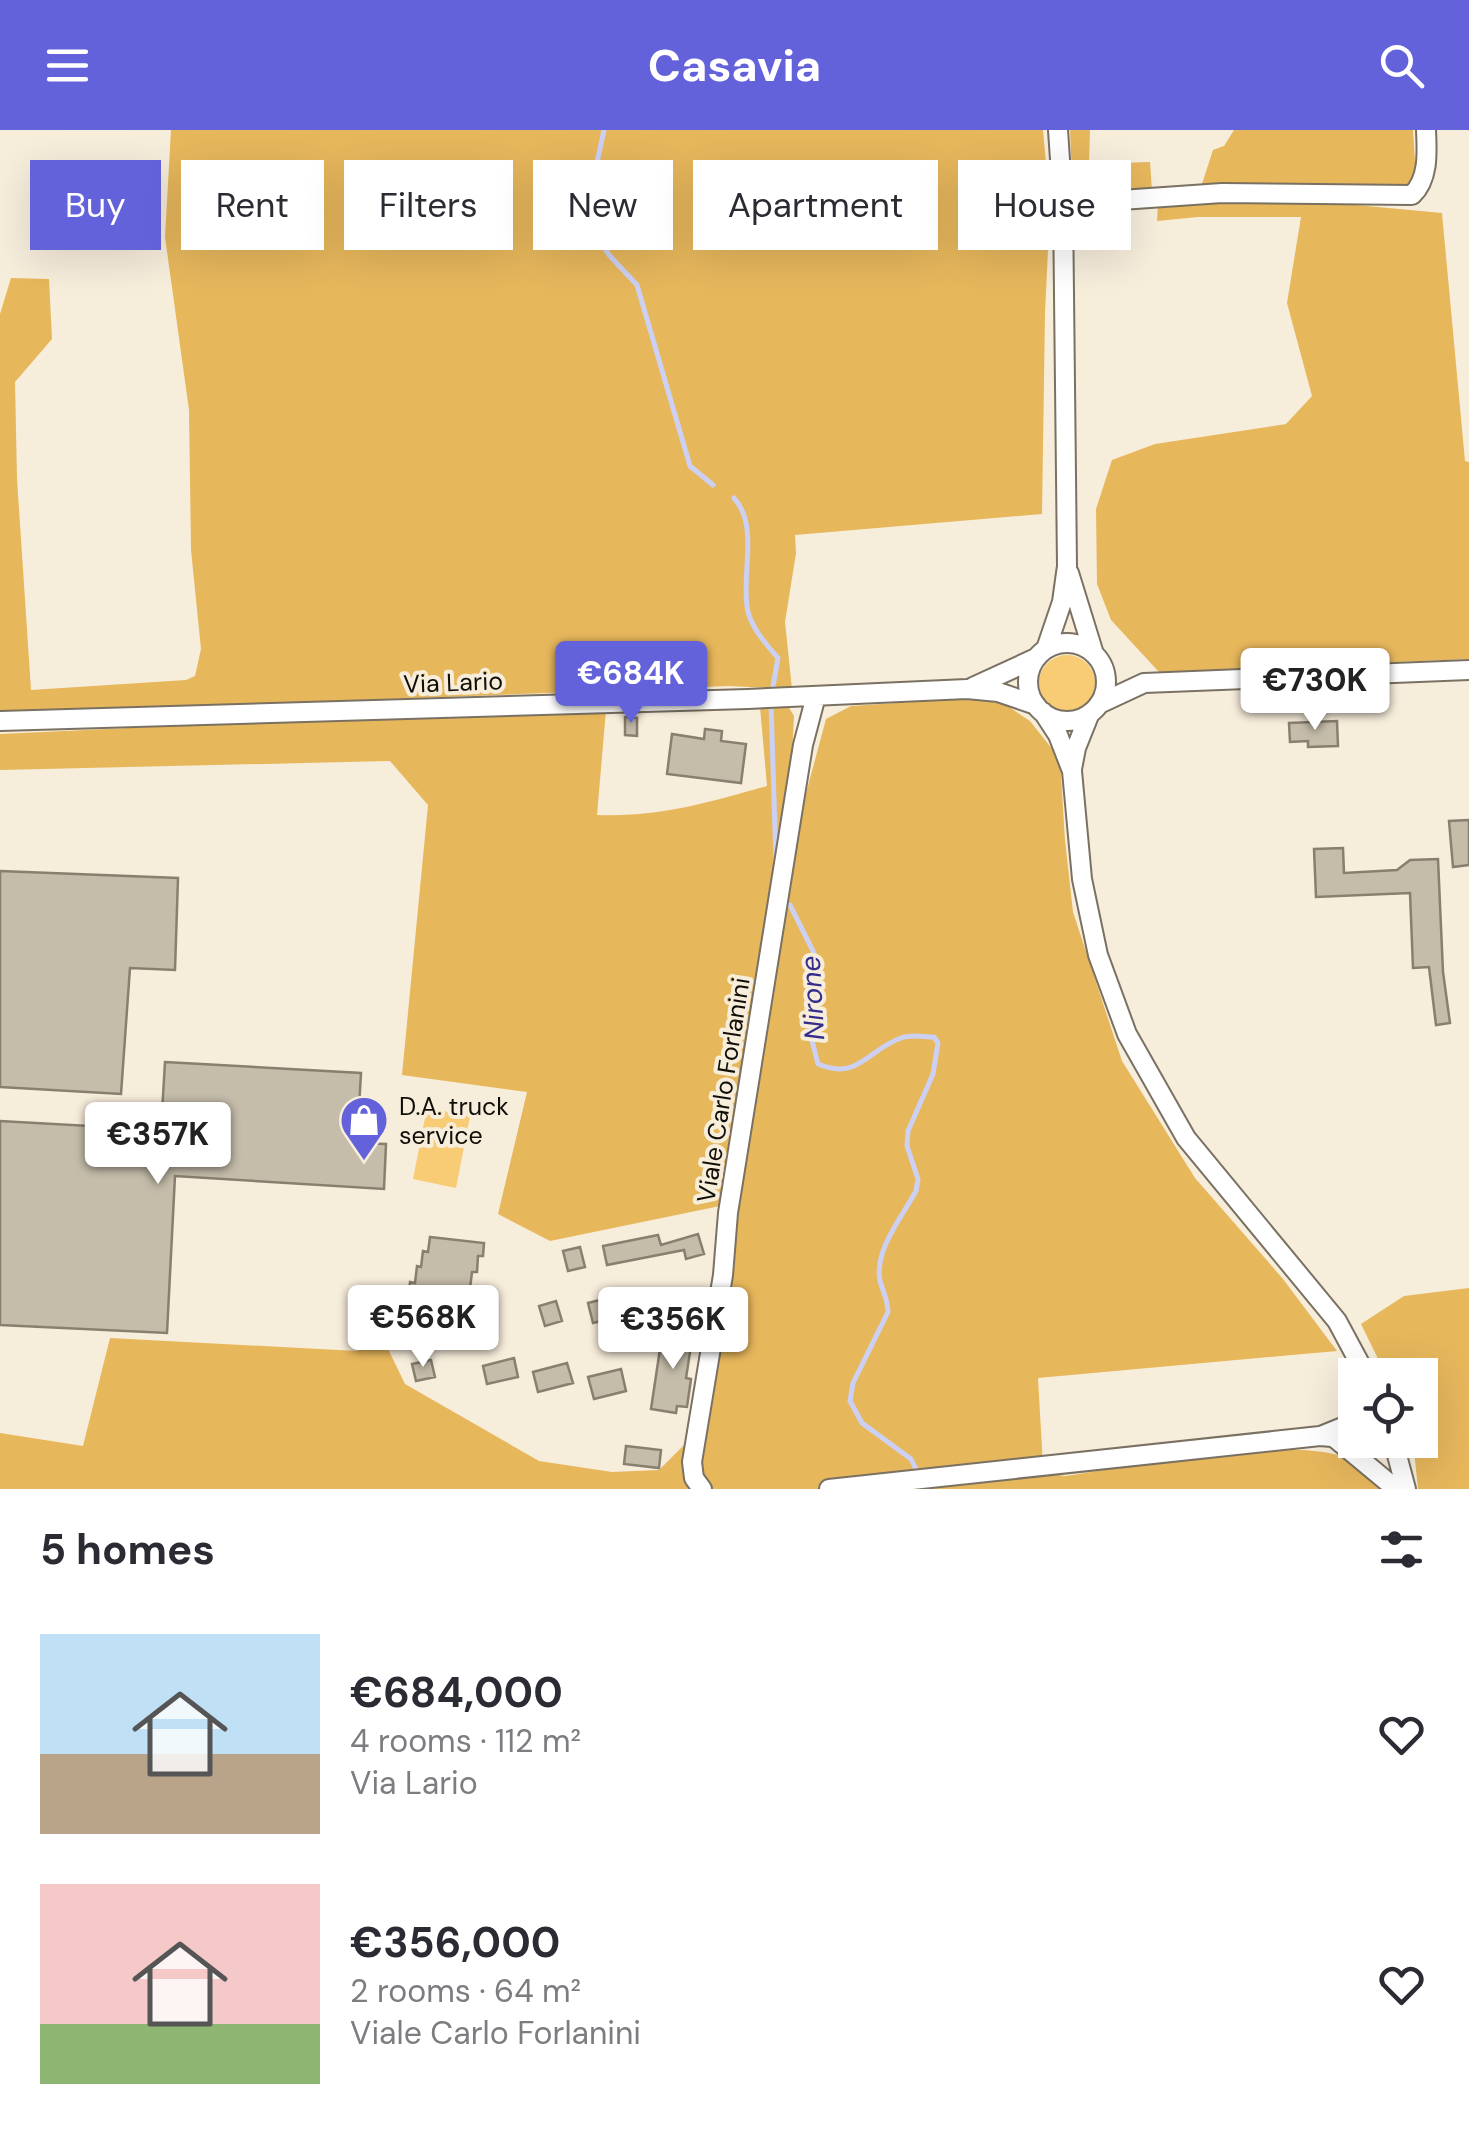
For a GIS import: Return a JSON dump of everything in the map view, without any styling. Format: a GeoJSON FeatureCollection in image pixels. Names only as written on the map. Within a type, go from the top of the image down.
{"type":"FeatureCollection","features":[{"type":"Feature","properties":{"kind":"street"},"geometry":{"type":"LineString","coordinates":[[1131,200],[1238,193],[1412,195],[1424,177],[1426,130]]}},
{"type":"Feature","properties":{"kind":"street"},"geometry":{"type":"LineString","coordinates":[[1057,135],[1059,160]]}},
{"type":"Feature","properties":{"kind":"street"},"geometry":{"type":"LineString","coordinates":[[1064,250],[1067,566],[1062,602],[1028,677],[1031,696],[1066,751],[1072,771],[1082,880],[1098,955],[1128,1034],[1186,1138],[1337,1321],[1357,1358]]}},
{"type":"Feature","properties":{"kind":"street"},"geometry":{"type":"LineString","coordinates":[[1067,566],[1106,680],[1076,748],[1072,771]]}},
{"type":"Feature","properties":{"kind":"street"},"geometry":{"type":"LineString","coordinates":[[1041,654],[1065,643],[1086,648],[1098,660],[1144,683]]}},
{"type":"Feature","properties":{"kind":"street","name":"Via Lario"},"geometry":{"type":"LineString","coordinates":[[967,689],[1041,654]]}},
{"type":"Feature","properties":{"kind":"street"},"geometry":{"type":"LineString","coordinates":[[1040,709],[1067,720],[1144,683],[1469,670]]}},
{"type":"Feature","properties":{"kind":"street","name":"Via Lario"},"geometry":{"type":"LineString","coordinates":[[0,721],[759,699],[967,689],[998,692],[1040,709]]}},
{"type":"Feature","properties":{"kind":"street","name":"Viale Carlo Forlanini"},"geometry":{"type":"LineString","coordinates":[[702,1489],[692,1470],[697,1423],[800,764],[816,696]]}},
{"type":"Feature","properties":{"kind":"street"},"geometry":{"type":"LineString","coordinates":[[829,1489],[1338,1432]]}},
{"type":"Feature","properties":{"kind":"street"},"geometry":{"type":"LineString","coordinates":[[1367,1458],[1396,1489]]}},
{"type":"Feature","properties":{"kind":"street"},"geometry":{"type":"LineString","coordinates":[[1398,1458],[1406,1489]]}},
{"type":"Feature","properties":{"kind":"shaded area"},"geometry":{"type":"Polygon","coordinates":[[[171,130],[1043,130],[1046,160],[958,160],[958,250],[1048,250],[1042,514],[795,535],[796,553],[785,622],[792,689],[729,686],[0,714],[0,314],[11,278],[49,279],[52,339],[15,382],[17,479],[31,690],[186,680],[195,676],[201,649],[191,550],[189,410],[165,237],[171,130]]]}},
{"type":"Feature","properties":{"kind":"shaded area"},"geometry":{"type":"Polygon","coordinates":[[[1070,130],[1090,130],[1089,160],[1071,160],[1070,130]]]}},
{"type":"Feature","properties":{"kind":"shaded area"},"geometry":{"type":"Polygon","coordinates":[[[1234,130],[1413,130],[1416,177],[1407,188],[1261,184],[1200,190],[1213,150],[1224,146],[1234,130]]]}},
{"type":"Feature","properties":{"kind":"shaded area"},"geometry":{"type":"Polygon","coordinates":[[[1150,162],[1152,191],[1131,193],[1131,163],[1150,162]]]}},
{"type":"Feature","properties":{"kind":"shaded area"},"geometry":{"type":"Polygon","coordinates":[[[1158,202],[1324,202],[1442,213],[1465,461],[1469,462],[1469,659],[1159,672],[1111,620],[1097,584],[1096,509],[1112,460],[1155,444],[1286,424],[1312,396],[1287,303],[1301,217],[1157,221],[1158,202]]]}},
{"type":"Feature","properties":{"kind":"shaded area"},"geometry":{"type":"Polygon","coordinates":[[[1067,655],[1087,663],[1095,683],[1087,703],[1067,711],[1047,703],[1039,683],[1047,663],[1067,655]]]}},
{"type":"Feature","properties":{"kind":"shaded area"},"geometry":{"type":"Polygon","coordinates":[[[972,698],[1006,705],[1030,721],[1060,759],[1073,912],[1122,1061],[1195,1178],[1283,1279],[1337,1351],[1038,1378],[1043,1466],[1065,1476],[1214,1454],[1294,1450],[1356,1461],[1393,1489],[0,1489],[0,1433],[83,1446],[110,1338],[357,1351],[376,1324],[405,1384],[539,1461],[612,1472],[659,1470],[705,1424],[732,1219],[720,1206],[550,1241],[498,1214],[527,1092],[402,1075],[428,805],[390,761],[0,770],[0,734],[471,712],[606,710],[597,815],[619,815],[684,808],[767,786],[760,707],[788,706],[794,716],[790,795],[805,797],[826,719],[851,706],[972,698]]]}},
{"type":"Feature","properties":{"kind":"shaded area"},"geometry":{"type":"Polygon","coordinates":[[[427,1108],[470,1116],[456,1188],[413,1179],[427,1108]]]}},
{"type":"Feature","properties":{"kind":"shaded area"},"geometry":{"type":"Polygon","coordinates":[[[1469,1288],[1469,1489],[1418,1489],[1415,1458],[1438,1458],[1438,1358],[1378,1358],[1361,1324],[1404,1296],[1469,1288]]]}},
{"type":"Feature","properties":{"kind":"building"},"geometry":{"type":"Polygon","coordinates":[[[625,717],[637,718],[637,736],[625,735],[625,717]]]}},
{"type":"Feature","properties":{"kind":"building"},"geometry":{"type":"Polygon","coordinates":[[[1337,721],[1338,746],[1308,747],[1308,741],[1290,742],[1289,723],[1337,721]]]}},
{"type":"Feature","properties":{"kind":"building"},"geometry":{"type":"Polygon","coordinates":[[[705,729],[722,731],[721,741],[746,744],[741,783],[667,774],[672,734],[704,739],[705,729]]]}},
{"type":"Feature","properties":{"kind":"building"},"geometry":{"type":"Polygon","coordinates":[[[1469,820],[1469,865],[1453,867],[1449,821],[1469,820]]]}},
{"type":"Feature","properties":{"kind":"building"},"geometry":{"type":"Polygon","coordinates":[[[1343,848],[1344,873],[1397,870],[1410,860],[1438,859],[1443,972],[1450,1023],[1436,1025],[1429,967],[1413,968],[1410,893],[1316,897],[1314,849],[1343,848]]]}},
{"type":"Feature","properties":{"kind":"building"},"geometry":{"type":"Polygon","coordinates":[[[0,871],[178,878],[175,970],[130,968],[121,1094],[0,1087],[0,871]]]}},
{"type":"Feature","properties":{"kind":"building"},"geometry":{"type":"Polygon","coordinates":[[[165,1062],[361,1073],[357,1143],[386,1144],[384,1189],[175,1176],[167,1333],[0,1325],[0,1121],[161,1130],[165,1062]]]}},
{"type":"Feature","properties":{"kind":"building"},"geometry":{"type":"Polygon","coordinates":[[[698,1234],[704,1254],[686,1259],[684,1250],[607,1265],[603,1246],[658,1235],[661,1245],[698,1234]]]}},
{"type":"Feature","properties":{"kind":"building"},"geometry":{"type":"Polygon","coordinates":[[[430,1237],[484,1243],[483,1256],[478,1256],[477,1272],[472,1272],[463,1304],[408,1298],[410,1282],[415,1283],[417,1266],[421,1267],[423,1251],[428,1252],[430,1237]]]}},
{"type":"Feature","properties":{"kind":"building"},"geometry":{"type":"Polygon","coordinates":[[[580,1247],[585,1267],[568,1271],[563,1251],[580,1247]]]}},
{"type":"Feature","properties":{"kind":"building"},"geometry":{"type":"Polygon","coordinates":[[[690,1289],[695,1309],[679,1313],[673,1293],[690,1289]]]}},
{"type":"Feature","properties":{"kind":"building"},"geometry":{"type":"Polygon","coordinates":[[[649,1292],[655,1311],[640,1316],[634,1296],[649,1292]]]}},
{"type":"Feature","properties":{"kind":"building"},"geometry":{"type":"Polygon","coordinates":[[[604,1299],[609,1319],[593,1323],[588,1303],[604,1299]]]}},
{"type":"Feature","properties":{"kind":"building"},"geometry":{"type":"Polygon","coordinates":[[[556,1301],[562,1321],[545,1326],[539,1306],[556,1301]]]}},
{"type":"Feature","properties":{"kind":"building"},"geometry":{"type":"Polygon","coordinates":[[[663,1329],[693,1333],[686,1378],[691,1379],[687,1407],[677,1406],[676,1413],[651,1409],[663,1329]]]}},
{"type":"Feature","properties":{"kind":"building"},"geometry":{"type":"Polygon","coordinates":[[[514,1358],[518,1377],[487,1384],[483,1366],[514,1358]]]}},
{"type":"Feature","properties":{"kind":"building"},"geometry":{"type":"Polygon","coordinates":[[[431,1360],[435,1377],[416,1381],[412,1364],[431,1360]]]}},
{"type":"Feature","properties":{"kind":"building"},"geometry":{"type":"Polygon","coordinates":[[[567,1363],[573,1383],[538,1392],[533,1372],[567,1363]]]}},
{"type":"Feature","properties":{"kind":"building"},"geometry":{"type":"Polygon","coordinates":[[[621,1369],[626,1391],[594,1399],[588,1377],[621,1369]]]}},
{"type":"Feature","properties":{"kind":"building"},"geometry":{"type":"Polygon","coordinates":[[[626,1446],[661,1450],[659,1468],[624,1464],[626,1446]]]}},
{"type":"Feature","properties":{"kind":"waterway","name":"Nirone"},"geometry":{"type":"LineString","coordinates":[[604,130],[589,200],[592,227],[609,255],[637,285],[690,466],[713,485]]}},
{"type":"Feature","properties":{"kind":"waterway","name":"Nirone"},"geometry":{"type":"LineString","coordinates":[[734,498],[742,510],[748,537],[748,612],[778,658],[772,692]]}},
{"type":"Feature","properties":{"kind":"waterway","name":"Nirone"},"geometry":{"type":"LineString","coordinates":[[771,703],[776,862]]}},
{"type":"Feature","properties":{"kind":"waterway","name":"Nirone"},"geometry":{"type":"LineString","coordinates":[[790,905],[814,953],[810,1033],[818,1064],[843,1069],[853,1066],[905,1037],[934,1037],[938,1043],[933,1074],[908,1131],[907,1146],[918,1179],[916,1191],[881,1258],[880,1281],[888,1312],[853,1383],[850,1401],[862,1423],[911,1459],[926,1489]]}},
{"type":"Feature","properties":{"kind":"place","name":"D.A. truck service"},"geometry":{"type":"Point","coordinates":[364,1162]}}]}
